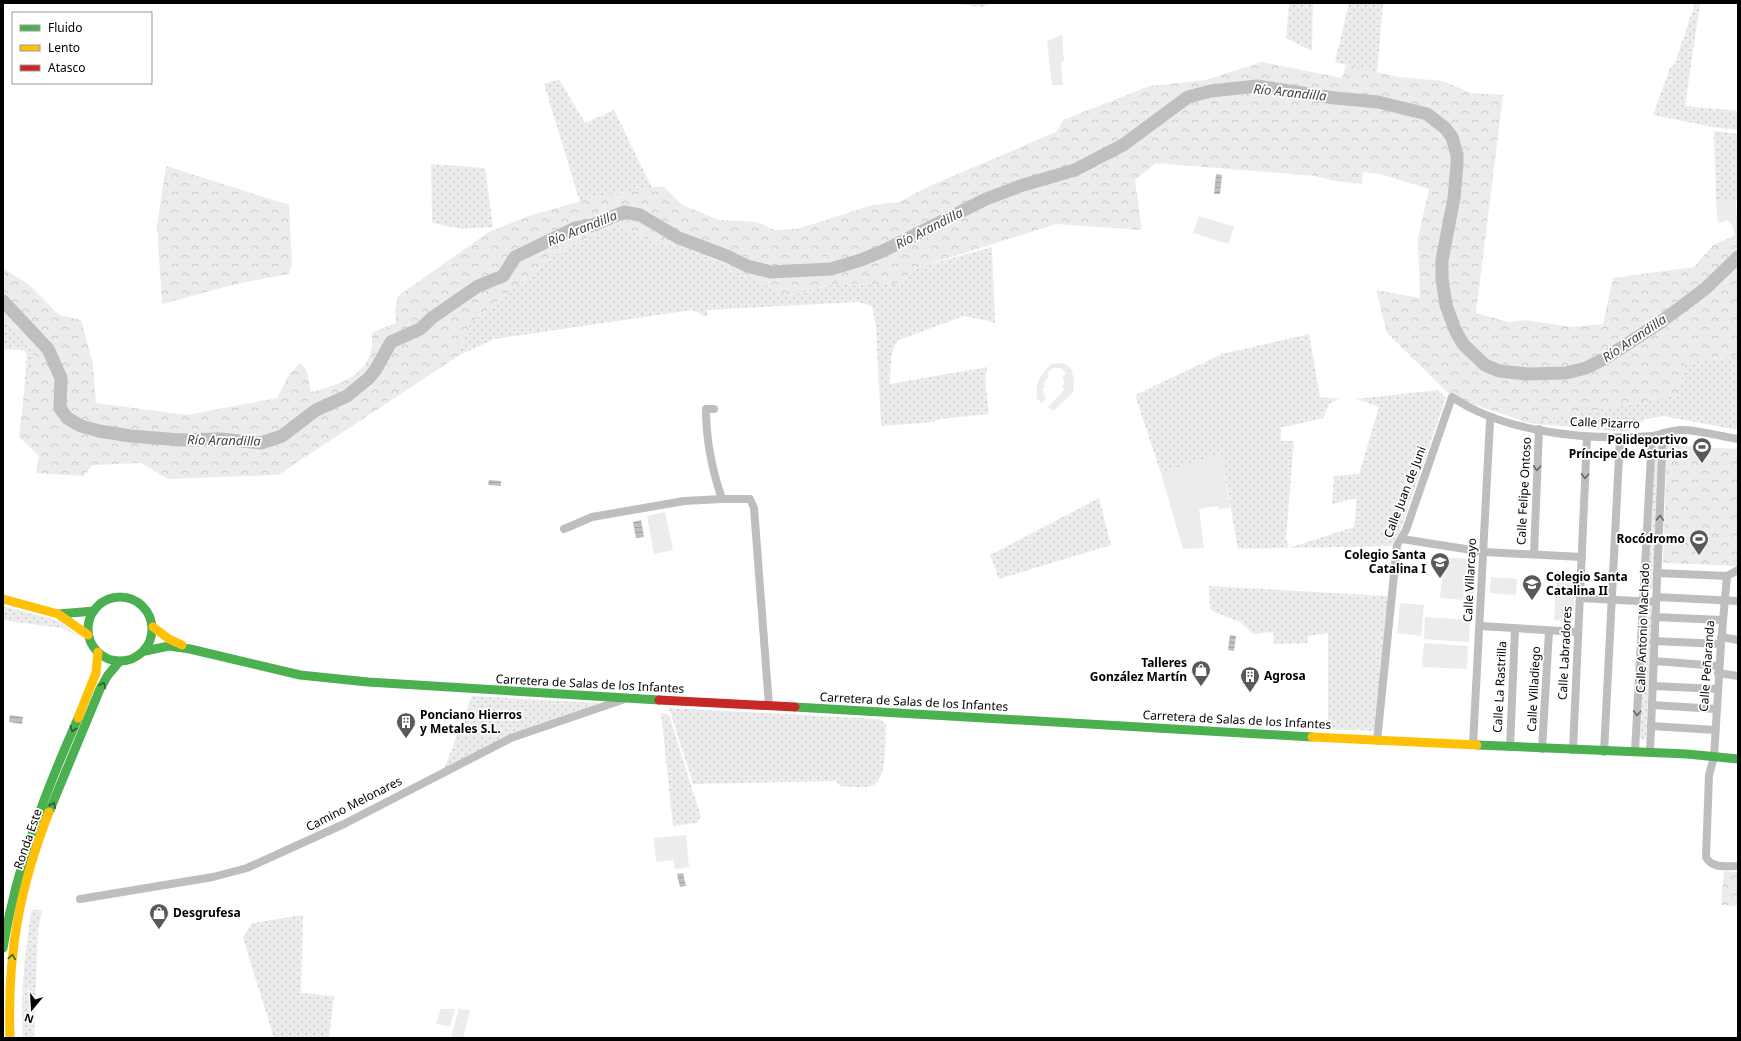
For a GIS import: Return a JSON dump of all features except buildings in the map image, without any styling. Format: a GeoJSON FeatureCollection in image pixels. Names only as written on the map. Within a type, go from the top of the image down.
{"type":"FeatureCollection","features":[{"type":"Feature","properties":{"kind":"main road"},"geometry":{"type":"LineString","coordinates":[[125,597],[133,600],[147,611],[153,628],[151,640],[145,651],[129,661],[119,662],[108,659],[98,652],[93,646],[88,635],[88,626],[94,611],[107,600],[125,597]]}},
{"type":"Feature","properties":{"kind":"main road"},"geometry":{"type":"LineString","coordinates":[[3,599],[58,614],[76,614],[94,611]]}},
{"type":"Feature","properties":{"kind":"main road"},"geometry":{"type":"LineString","coordinates":[[58,614],[88,635]]}},
{"type":"Feature","properties":{"kind":"main road","name":"Carretera de Salas de los Infantes"},"geometry":{"type":"LineString","coordinates":[[153,628],[169,639],[190,649]]}},
{"type":"Feature","properties":{"kind":"main road","name":"Carretera de Salas de los Infantes"},"geometry":{"type":"LineString","coordinates":[[145,651],[169,646],[190,649],[272,670],[317,678],[628,698],[1377,741],[1650,753],[1738,759]]}},
{"type":"Feature","properties":{"kind":"main road","name":"Ronda Este"},"geometry":{"type":"LineString","coordinates":[[3,948],[10,900],[18,868],[31,831],[91,687],[96,673],[98,652]]}},
{"type":"Feature","properties":{"kind":"main road","name":"Ronda Este"},"geometry":{"type":"LineString","coordinates":[[10,1038],[10,970],[20,903],[29,871],[40,836],[100,689],[108,675],[119,662]]}},
{"type":"Feature","properties":{"kind":"street","name":"Calle Pizarro"},"geometry":{"type":"LineString","coordinates":[[1452,397],[1469,408],[1492,417],[1539,429],[1587,437],[1652,436],[1670,430],[1684,430],[1738,439]]}},
{"type":"Feature","properties":{"kind":"street","name":"Calle Juan de Juni"},"geometry":{"type":"LineString","coordinates":[[1377,741],[1397,545],[1402,540],[1452,397]]}},
{"type":"Feature","properties":{"kind":"street"},"geometry":{"type":"LineString","coordinates":[[714,409],[706,409],[706,428],[713,472],[722,499]]}},
{"type":"Feature","properties":{"kind":"street","name":"Calle Villarcayo"},"geometry":{"type":"LineString","coordinates":[[1473,745],[1492,417]]}},
{"type":"Feature","properties":{"kind":"street","name":"Calle Felipe Ontoso"},"geometry":{"type":"LineString","coordinates":[[1534,554],[1539,429]]}},
{"type":"Feature","properties":{"kind":"street","name":"Calle Antonio Machado"},"geometry":{"type":"LineString","coordinates":[[1650,753],[1663,433]]}},
{"type":"Feature","properties":{"kind":"street","name":"Calle Antonio Machado"},"geometry":{"type":"LineString","coordinates":[[1637,753],[1652,436]]}},
{"type":"Feature","properties":{"kind":"street","name":"Calle Labradores"},"geometry":{"type":"LineString","coordinates":[[1573,750],[1587,437]]}},
{"type":"Feature","properties":{"kind":"street"},"geometry":{"type":"LineString","coordinates":[[1604,752],[1620,437]]}},
{"type":"Feature","properties":{"kind":"street"},"geometry":{"type":"LineString","coordinates":[[564,529],[592,517],[684,501],[750,499],[754,508],[769,706]]}},
{"type":"Feature","properties":{"kind":"street"},"geometry":{"type":"LineString","coordinates":[[1402,540],[1484,552],[1582,557]]}},
{"type":"Feature","properties":{"kind":"street"},"geometry":{"type":"LineString","coordinates":[[1658,573],[1727,576],[1738,570]]}},
{"type":"Feature","properties":{"kind":"street","name":"Calle Peñaranda"},"geometry":{"type":"LineString","coordinates":[[1727,576],[1722,620],[1714,757],[1709,775],[1706,858],[1708,862],[1716,865],[1738,866]]}},
{"type":"Feature","properties":{"kind":"street"},"geometry":{"type":"LineString","coordinates":[[1580,598],[1643,602],[1656,599],[1738,601]]}},
{"type":"Feature","properties":{"kind":"street"},"geometry":{"type":"LineString","coordinates":[[1656,617],[1722,620]]}},
{"type":"Feature","properties":{"kind":"street"},"geometry":{"type":"LineString","coordinates":[[1480,626],[1578,632]]}},
{"type":"Feature","properties":{"kind":"street","name":"Calle La Rastrilla"},"geometry":{"type":"LineString","coordinates":[[1510,747],[1515,628]]}},
{"type":"Feature","properties":{"kind":"street","name":"Calle Villadiego"},"geometry":{"type":"LineString","coordinates":[[1542,749],[1549,630]]}},
{"type":"Feature","properties":{"kind":"street"},"geometry":{"type":"LineString","coordinates":[[1654,641],[1738,640]]}},
{"type":"Feature","properties":{"kind":"street"},"geometry":{"type":"LineString","coordinates":[[1654,661],[1719,670],[1738,676]]}},
{"type":"Feature","properties":{"kind":"street"},"geometry":{"type":"LineString","coordinates":[[1653,686],[1718,689]]}},
{"type":"Feature","properties":{"kind":"street","name":"Camino Melonares"},"geometry":{"type":"LineString","coordinates":[[80,899],[213,877],[247,868],[344,824],[452,767],[511,738],[628,698]]}},
{"type":"Feature","properties":{"kind":"street"},"geometry":{"type":"LineString","coordinates":[[1652,705],[1716,709]]}},
{"type":"Feature","properties":{"kind":"street"},"geometry":{"type":"LineString","coordinates":[[1651,726],[1715,730]]}},
{"type":"Feature","properties":{"kind":"green space"},"geometry":{"type":"Polygon","coordinates":[[[951,3],[992,3],[982,7],[951,3]]]}},
{"type":"Feature","properties":{"kind":"green space"},"geometry":{"type":"Polygon","coordinates":[[[1289,3],[1313,3],[1312,51],[1286,38],[1289,3]]]}},
{"type":"Feature","properties":{"kind":"green space"},"geometry":{"type":"Polygon","coordinates":[[[1349,3],[1383,3],[1377,73],[1335,62],[1349,3]]]}},
{"type":"Feature","properties":{"kind":"green space"},"geometry":{"type":"Polygon","coordinates":[[[1695,3],[1700,3],[1685,106],[1738,111],[1738,130],[1713,127],[1653,115],[1670,68],[1675,63],[1695,3]]]}},
{"type":"Feature","properties":{"kind":"green space"},"geometry":{"type":"Polygon","coordinates":[[[1062,35],[1064,61],[1061,62],[1063,85],[1052,85],[1047,41],[1062,35]]]}},
{"type":"Feature","properties":{"kind":"green space"},"geometry":{"type":"Polygon","coordinates":[[[1261,62],[1342,78],[1346,65],[1398,77],[1443,81],[1471,93],[1503,95],[1476,313],[1508,322],[1525,320],[1571,327],[1603,324],[1613,278],[1694,267],[1713,245],[1738,234],[1738,356],[1684,363],[1679,395],[1528,423],[1452,397],[1387,333],[1376,290],[1420,298],[1418,238],[1429,189],[1380,174],[1363,172],[1362,184],[1334,181],[1316,176],[1156,163],[1135,180],[1142,230],[1056,224],[917,268],[896,285],[834,284],[787,296],[690,247],[651,241],[618,224],[564,249],[470,323],[458,356],[278,475],[168,479],[141,463],[92,465],[84,476],[36,473],[39,456],[19,437],[24,393],[35,354],[13,327],[3,321],[3,268],[28,284],[59,315],[81,320],[93,364],[96,403],[187,415],[277,398],[290,373],[300,363],[307,371],[311,392],[324,389],[346,380],[363,367],[369,358],[372,347],[372,333],[396,323],[395,310],[398,296],[489,232],[526,217],[594,197],[663,186],[682,205],[719,220],[757,222],[775,230],[797,229],[873,205],[899,202],[925,188],[1056,132],[1063,120],[1150,86],[1206,80],[1261,62]]]}},
{"type":"Feature","properties":{"kind":"green space"},"geometry":{"type":"Polygon","coordinates":[[[559,79],[585,123],[614,110],[652,188],[594,197],[580,202],[544,84],[559,79]]]}},
{"type":"Feature","properties":{"kind":"green space"},"geometry":{"type":"Polygon","coordinates":[[[1714,131],[1738,134],[1738,200],[1716,202],[1714,131]]]}},
{"type":"Feature","properties":{"kind":"green space"},"geometry":{"type":"Polygon","coordinates":[[[431,164],[485,168],[493,227],[462,229],[432,223],[431,164]]]}},
{"type":"Feature","properties":{"kind":"green space"},"geometry":{"type":"Polygon","coordinates":[[[166,166],[289,205],[292,264],[289,274],[236,284],[162,304],[157,225],[166,166]]]}},
{"type":"Feature","properties":{"kind":"green space"},"geometry":{"type":"Polygon","coordinates":[[[1736,200],[1738,234],[1735,236],[1733,227],[1728,220],[1718,223],[1716,202],[1736,200]]]}},
{"type":"Feature","properties":{"kind":"green space"},"geometry":{"type":"Polygon","coordinates":[[[1199,216],[1234,227],[1228,244],[1193,233],[1199,216]]]}},
{"type":"Feature","properties":{"kind":"green space"},"geometry":{"type":"Polygon","coordinates":[[[618,224],[651,241],[690,247],[787,296],[834,284],[896,285],[917,268],[992,247],[995,323],[964,316],[899,340],[892,354],[890,384],[987,367],[985,380],[989,414],[939,419],[933,422],[881,426],[876,326],[872,306],[858,302],[707,310],[707,317],[692,310],[494,339],[458,356],[470,323],[564,249],[618,224]]]}},
{"type":"Feature","properties":{"kind":"green space"},"geometry":{"type":"Polygon","coordinates":[[[3,321],[13,327],[35,354],[24,393],[27,354],[24,350],[3,349],[3,321]]]}},
{"type":"Feature","properties":{"kind":"green space"},"geometry":{"type":"Polygon","coordinates":[[[1309,334],[1320,397],[1339,399],[1329,404],[1323,418],[1281,427],[1281,441],[1294,441],[1286,538],[1289,548],[1238,549],[1221,454],[1161,473],[1135,395],[1222,354],[1309,334]]]}},
{"type":"Feature","properties":{"kind":"green space"},"geometry":{"type":"Polygon","coordinates":[[[1738,356],[1738,430],[1663,416],[1646,419],[1627,432],[1528,423],[1678,395],[1684,363],[1738,356]]]}},
{"type":"Feature","properties":{"kind":"green space"},"geometry":{"type":"Polygon","coordinates":[[[1063,363],[1071,368],[1074,380],[1073,392],[1053,411],[1048,407],[1065,389],[1062,386],[1065,382],[1062,378],[1066,373],[1061,368],[1052,368],[1047,374],[1049,376],[1043,384],[1045,386],[1042,390],[1046,398],[1042,403],[1037,399],[1038,383],[1041,376],[1051,364],[1063,363]]]}},
{"type":"Feature","properties":{"kind":"green space"},"geometry":{"type":"Polygon","coordinates":[[[1438,390],[1446,398],[1400,531],[1391,546],[1289,548],[1354,527],[1357,498],[1332,504],[1334,476],[1359,474],[1379,407],[1356,399],[1438,390]]]}},
{"type":"Feature","properties":{"kind":"green space"},"geometry":{"type":"Polygon","coordinates":[[[1667,445],[1738,449],[1738,566],[1663,563],[1667,445]]]}},
{"type":"Feature","properties":{"kind":"green space"},"geometry":{"type":"Polygon","coordinates":[[[1655,447],[1660,447],[1653,588],[1650,590],[1647,588],[1655,447]]]}},
{"type":"Feature","properties":{"kind":"green space"},"geometry":{"type":"Polygon","coordinates":[[[1221,454],[1230,508],[1219,509],[1218,506],[1199,509],[1204,548],[1183,549],[1161,473],[1221,454]]]}},
{"type":"Feature","properties":{"kind":"green space"},"geometry":{"type":"Polygon","coordinates":[[[1099,498],[1111,545],[999,579],[990,555],[1099,498]]]}},
{"type":"Feature","properties":{"kind":"green space"},"geometry":{"type":"Polygon","coordinates":[[[665,512],[673,550],[654,554],[647,516],[665,512]]]}},
{"type":"Feature","properties":{"kind":"green space"},"geometry":{"type":"Polygon","coordinates":[[[1444,557],[1468,559],[1463,600],[1440,598],[1444,557]]]}},
{"type":"Feature","properties":{"kind":"green space"},"geometry":{"type":"Polygon","coordinates":[[[1467,575],[1475,576],[1474,602],[1465,601],[1467,575]]]}},
{"type":"Feature","properties":{"kind":"green space"},"geometry":{"type":"Polygon","coordinates":[[[1491,577],[1517,579],[1516,595],[1490,593],[1491,577]]]}},
{"type":"Feature","properties":{"kind":"green space"},"geometry":{"type":"Polygon","coordinates":[[[1556,580],[1575,582],[1573,621],[1554,620],[1556,580]]]}},
{"type":"Feature","properties":{"kind":"green space"},"geometry":{"type":"Polygon","coordinates":[[[1209,586],[1388,596],[1374,731],[1328,729],[1328,633],[1308,636],[1308,643],[1274,644],[1273,632],[1253,634],[1240,622],[1210,609],[1209,586]]]}},
{"type":"Feature","properties":{"kind":"green space"},"geometry":{"type":"Polygon","coordinates":[[[1400,603],[1424,605],[1421,636],[1397,633],[1400,603]]]}},
{"type":"Feature","properties":{"kind":"green space"},"geometry":{"type":"Polygon","coordinates":[[[1647,605],[1650,605],[1653,608],[1646,738],[1643,740],[1640,737],[1647,605]]]}},
{"type":"Feature","properties":{"kind":"green space"},"geometry":{"type":"Polygon","coordinates":[[[3,606],[59,621],[76,635],[61,628],[3,620],[3,606]]]}},
{"type":"Feature","properties":{"kind":"green space"},"geometry":{"type":"Polygon","coordinates":[[[1425,617],[1470,620],[1469,642],[1424,639],[1425,617]]]}},
{"type":"Feature","properties":{"kind":"green space"},"geometry":{"type":"Polygon","coordinates":[[[1424,643],[1468,646],[1467,669],[1422,667],[1424,643]]]}},
{"type":"Feature","properties":{"kind":"green space"},"geometry":{"type":"Polygon","coordinates":[[[472,696],[600,703],[444,769],[472,696]]]}},
{"type":"Feature","properties":{"kind":"green space"},"geometry":{"type":"Polygon","coordinates":[[[669,708],[879,719],[886,724],[883,769],[876,783],[871,786],[864,787],[840,786],[836,781],[693,784],[669,708]]]}},
{"type":"Feature","properties":{"kind":"green space"},"geometry":{"type":"Polygon","coordinates":[[[661,713],[669,715],[701,817],[697,823],[673,826],[661,713]]]}},
{"type":"Feature","properties":{"kind":"green space"},"geometry":{"type":"Polygon","coordinates":[[[686,835],[689,867],[675,869],[673,860],[656,862],[654,838],[686,835]]]}},
{"type":"Feature","properties":{"kind":"green space"},"geometry":{"type":"Polygon","coordinates":[[[1724,871],[1738,872],[1738,906],[1721,905],[1724,871]]]}},
{"type":"Feature","properties":{"kind":"green space"},"geometry":{"type":"Polygon","coordinates":[[[34,909],[42,911],[38,929],[34,1038],[23,1038],[22,1006],[24,975],[31,912],[34,909]]]}},
{"type":"Feature","properties":{"kind":"green space"},"geometry":{"type":"Polygon","coordinates":[[[303,915],[301,993],[334,996],[329,1038],[274,1038],[243,938],[252,923],[303,915]]]}},
{"type":"Feature","properties":{"kind":"green space"},"geometry":{"type":"Polygon","coordinates":[[[441,1009],[455,1009],[450,1026],[436,1024],[441,1009]]]}},
{"type":"Feature","properties":{"kind":"green space"},"geometry":{"type":"Polygon","coordinates":[[[459,1009],[470,1010],[463,1038],[451,1037],[459,1009]]]}},
{"type":"Feature","properties":{"kind":"shaded area"},"geometry":{"type":"Polygon","coordinates":[[[1216,174],[1222,175],[1220,194],[1214,194],[1216,174]]]}},
{"type":"Feature","properties":{"kind":"shaded area"},"geometry":{"type":"Polygon","coordinates":[[[489,480],[501,481],[501,486],[488,485],[489,480]]]}},
{"type":"Feature","properties":{"kind":"shaded area"},"geometry":{"type":"Polygon","coordinates":[[[641,520],[644,537],[636,538],[633,522],[641,520]]]}},
{"type":"Feature","properties":{"kind":"shaded area"},"geometry":{"type":"Polygon","coordinates":[[[1230,635],[1236,636],[1234,651],[1228,650],[1230,635]]]}},
{"type":"Feature","properties":{"kind":"shaded area"},"geometry":{"type":"Polygon","coordinates":[[[10,715],[23,717],[22,724],[9,722],[10,715]]]}},
{"type":"Feature","properties":{"kind":"shaded area"},"geometry":{"type":"Polygon","coordinates":[[[683,873],[686,886],[680,887],[677,874],[683,873]]]}},
{"type":"Feature","properties":{"kind":"waterway","name":"Río Arandilla"},"geometry":{"type":"LineString","coordinates":[[3,301],[48,349],[61,378],[60,408],[67,418],[81,426],[99,431],[130,436],[181,440],[221,439],[261,443],[282,436],[316,410],[347,396],[369,378],[376,369],[391,342],[420,329],[433,317],[478,286],[503,276],[515,257],[575,228],[593,225],[624,212],[640,215],[679,238],[727,256],[747,266],[771,272],[831,269],[861,260],[883,251],[986,199],[1023,185],[1075,170],[1123,145],[1188,97],[1211,91],[1257,86],[1335,98],[1378,102],[1427,114],[1445,128],[1452,137],[1457,155],[1454,198],[1442,260],[1442,278],[1446,305],[1456,332],[1464,345],[1485,365],[1499,371],[1527,374],[1566,373],[1586,368],[1604,359],[1658,324],[1705,289],[1738,257]]}},
{"type":"Feature","properties":{"kind":"traffic: fast"},"geometry":{"type":"LineString","coordinates":[[114,597],[126,597],[143,606],[150,617],[152,629],[150,641],[143,652],[126,661],[114,661],[102,656],[93,647],[88,635],[88,623],[93,611],[102,602],[114,597]]}},
{"type":"Feature","properties":{"kind":"traffic: fast"},"geometry":{"type":"LineString","coordinates":[[59,614],[94,611]]}},
{"type":"Feature","properties":{"kind":"traffic: fast"},"geometry":{"type":"LineString","coordinates":[[145,651],[169,646],[190,649],[300,675],[368,682],[659,700]]}},
{"type":"Feature","properties":{"kind":"traffic: fast"},"geometry":{"type":"LineString","coordinates":[[49,812],[100,689],[108,675],[119,662]]}},
{"type":"Feature","properties":{"kind":"traffic: fast"},"geometry":{"type":"LineString","coordinates":[[795,707],[1312,737]]}},
{"type":"Feature","properties":{"kind":"traffic: fast"},"geometry":{"type":"LineString","coordinates":[[3,948],[16,888],[33,831],[54,774],[78,718]]}},
{"type":"Feature","properties":{"kind":"traffic: fast"},"geometry":{"type":"LineString","coordinates":[[1477,745],[1687,754],[1738,759]]}},
{"type":"Feature","properties":{"kind":"traffic: slow"},"geometry":{"type":"LineString","coordinates":[[3,599],[58,614],[88,635]]}},
{"type":"Feature","properties":{"kind":"traffic: slow"},"geometry":{"type":"LineString","coordinates":[[153,627],[169,639],[182,645]]}},
{"type":"Feature","properties":{"kind":"traffic: slow"},"geometry":{"type":"LineString","coordinates":[[78,718],[96,673],[98,652]]}},
{"type":"Feature","properties":{"kind":"traffic: slow"},"geometry":{"type":"LineString","coordinates":[[1312,737],[1477,745]]}},
{"type":"Feature","properties":{"kind":"traffic: slow"},"geometry":{"type":"LineString","coordinates":[[10,1038],[11,978],[17,923],[30,868],[49,812]]}},
{"type":"Feature","properties":{"kind":"traffic: jam"},"geometry":{"type":"LineString","coordinates":[[659,700],[795,707]]}},
{"type":"Feature","properties":{"kind":"place","name":"Polideportivo Príncipe de Asturias"},"geometry":{"type":"Point","coordinates":[1702,464]}},
{"type":"Feature","properties":{"kind":"place","name":"Rocódromo"},"geometry":{"type":"Point","coordinates":[1699,556]}},
{"type":"Feature","properties":{"kind":"place","name":"Colegio Santa Catalina I"},"geometry":{"type":"Point","coordinates":[1440,579]}},
{"type":"Feature","properties":{"kind":"place","name":"Colegio Santa Catalina II"},"geometry":{"type":"Point","coordinates":[1532,601]}},
{"type":"Feature","properties":{"kind":"place","name":"Talleres González Martín"},"geometry":{"type":"Point","coordinates":[1201,687]}},
{"type":"Feature","properties":{"kind":"place","name":"Agrosa"},"geometry":{"type":"Point","coordinates":[1250,693]}},
{"type":"Feature","properties":{"kind":"place","name":"Ponciano Hierros y Metales S.L."},"geometry":{"type":"Point","coordinates":[406,739]}},
{"type":"Feature","properties":{"kind":"place","name":"Desgrufesa"},"geometry":{"type":"Point","coordinates":[159,930]}}]}
